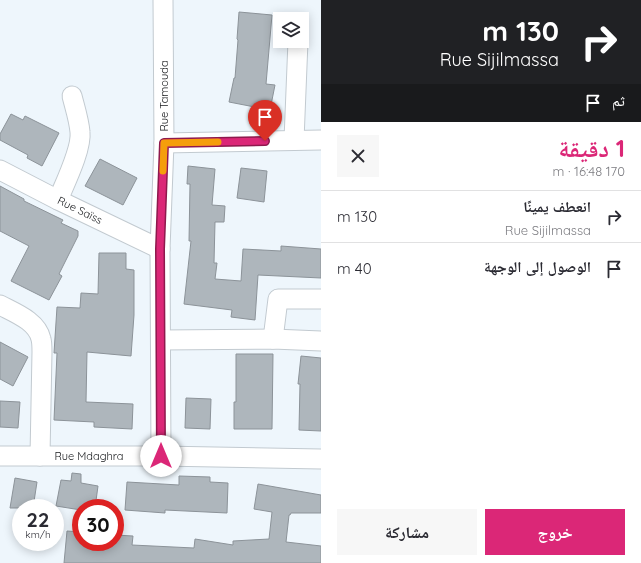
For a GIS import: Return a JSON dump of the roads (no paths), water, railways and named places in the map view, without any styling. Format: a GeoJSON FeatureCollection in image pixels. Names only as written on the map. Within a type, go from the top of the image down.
{"type":"FeatureCollection","features":[{"type":"Feature","properties":{"kind":"street","name":"Rue Tamouda"},"geometry":{"type":"LineString","coordinates":[[161,456],[160,249],[164,143],[163,0]]}},
{"type":"Feature","properties":{"kind":"street"},"geometry":{"type":"LineString","coordinates":[[294,140],[298,48]]}},
{"type":"Feature","properties":{"kind":"street"},"geometry":{"type":"LineString","coordinates":[[58,200],[80,143],[81,133],[72,96]]}},
{"type":"Feature","properties":{"kind":"street"},"geometry":{"type":"LineString","coordinates":[[164,143],[321,140]]}},
{"type":"Feature","properties":{"kind":"street","name":"Rue Saïss"},"geometry":{"type":"LineString","coordinates":[[0,170],[58,200],[160,249]]}},
{"type":"Feature","properties":{"kind":"street"},"geometry":{"type":"LineString","coordinates":[[273,339],[278,299],[321,299]]}},
{"type":"Feature","properties":{"kind":"street"},"geometry":{"type":"LineString","coordinates":[[0,305],[28,320],[37,330],[41,340],[40,456]]}},
{"type":"Feature","properties":{"kind":"street"},"geometry":{"type":"LineString","coordinates":[[161,340],[273,339],[321,341]]}},
{"type":"Feature","properties":{"kind":"street","name":"Rue Mdaghra"},"geometry":{"type":"LineString","coordinates":[[0,456],[161,456],[321,459]]}}]}
